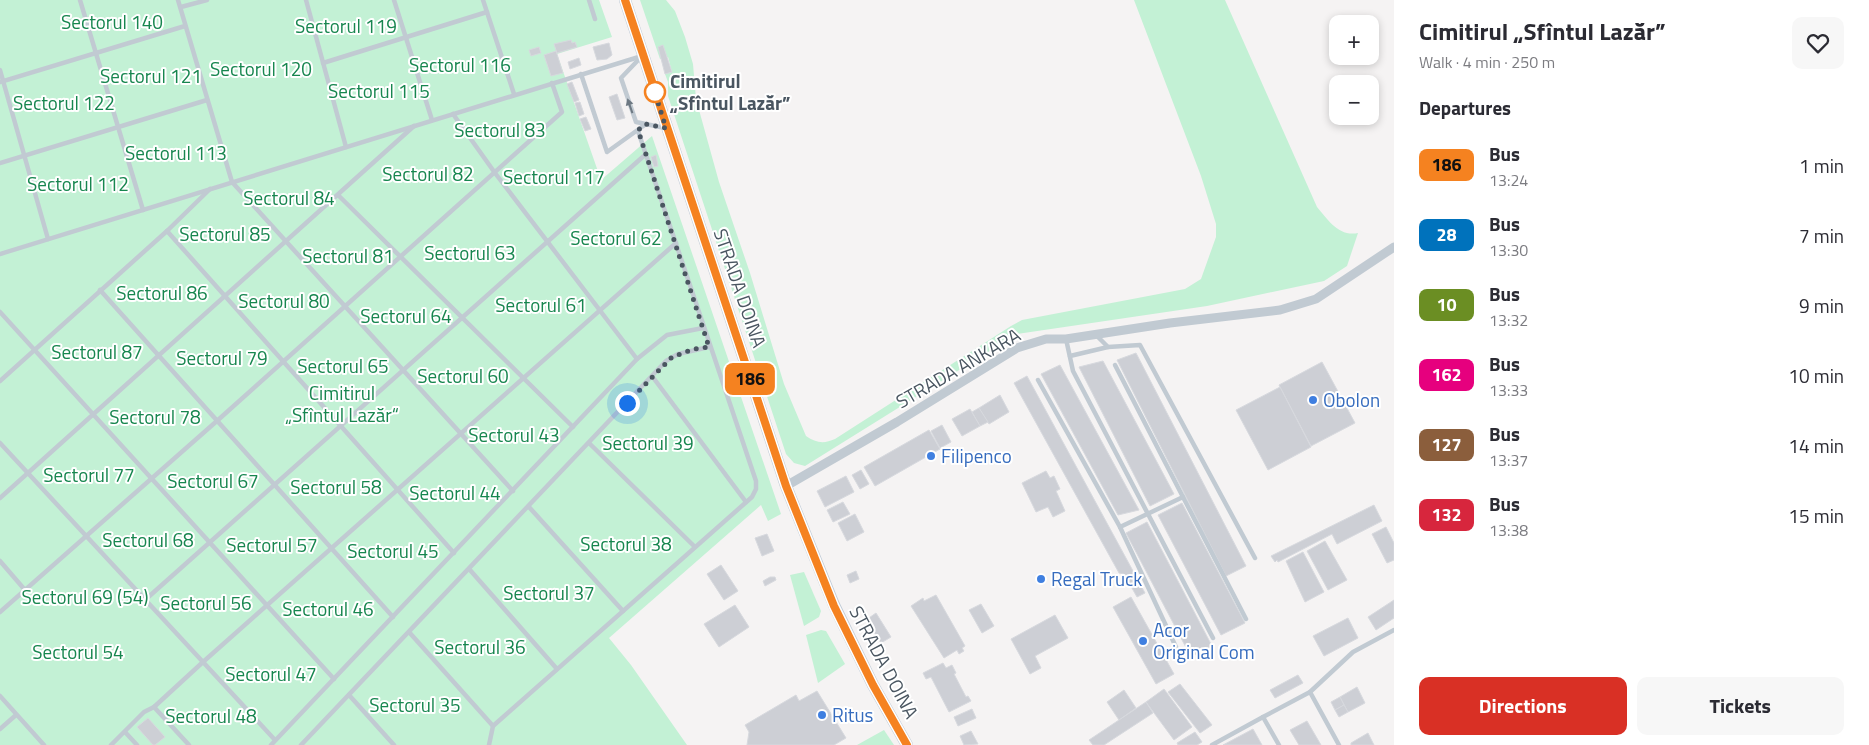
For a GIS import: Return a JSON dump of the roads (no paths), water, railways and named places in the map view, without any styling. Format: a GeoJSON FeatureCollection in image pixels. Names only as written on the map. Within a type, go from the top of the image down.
{"type":"FeatureCollection","features":[{"type":"Feature","properties":{"kind":"main road","name":"STRADA DOINA"},"geometry":{"type":"LineString","coordinates":[[625,0],[786,486],[834,606],[873,685],[907,745]]}},
{"type":"Feature","properties":{"kind":"street","name":"STRADA ANKARA"},"geometry":{"type":"LineString","coordinates":[[786,486],[897,422],[1017,348],[1046,339],[1066,339],[1280,310],[1316,299],[1394,247]]}},
{"type":"Feature","properties":{"kind":"lane"},"geometry":{"type":"LineString","coordinates":[[80,0],[143,210]]}},
{"type":"Feature","properties":{"kind":"lane"},"geometry":{"type":"LineString","coordinates":[[178,0],[232,182],[513,491]]}},
{"type":"Feature","properties":{"kind":"lane"},"geometry":{"type":"LineString","coordinates":[[181,7],[208,0]]}},
{"type":"Feature","properties":{"kind":"lane"},"geometry":{"type":"LineString","coordinates":[[306,0],[346,147]]}},
{"type":"Feature","properties":{"kind":"lane"},"geometry":{"type":"LineString","coordinates":[[394,0],[432,120]]}},
{"type":"Feature","properties":{"kind":"lane"},"geometry":{"type":"LineString","coordinates":[[483,0],[514,94]]}},
{"type":"Feature","properties":{"kind":"lane"},"geometry":{"type":"LineString","coordinates":[[589,0],[595,19]]}},
{"type":"Feature","properties":{"kind":"lane"},"geometry":{"type":"LineString","coordinates":[[323,63],[487,12]]}},
{"type":"Feature","properties":{"kind":"lane"},"geometry":{"type":"LineString","coordinates":[[2,82],[185,26]]}},
{"type":"Feature","properties":{"kind":"lane"},"geometry":{"type":"LineString","coordinates":[[0,254],[643,55]]}},
{"type":"Feature","properties":{"kind":"lane"},"geometry":{"type":"LineString","coordinates":[[643,55],[621,78],[636,122],[666,128]]}},
{"type":"Feature","properties":{"kind":"lane"},"geometry":{"type":"LineString","coordinates":[[0,70],[48,239]]}},
{"type":"Feature","properties":{"kind":"lane"},"geometry":{"type":"LineString","coordinates":[[581,74],[607,152],[646,124]]}},
{"type":"Feature","properties":{"kind":"lane"},"geometry":{"type":"LineString","coordinates":[[0,612],[562,112],[552,82]]}},
{"type":"Feature","properties":{"kind":"lane"},"geometry":{"type":"LineString","coordinates":[[0,163],[207,100]]}},
{"type":"Feature","properties":{"kind":"lane"},"geometry":{"type":"LineString","coordinates":[[452,114],[637,360]]}},
{"type":"Feature","properties":{"kind":"lane"},"geometry":{"type":"LineString","coordinates":[[0,498],[415,125]]}},
{"type":"Feature","properties":{"kind":"lane"},"geometry":{"type":"LineString","coordinates":[[489,745],[493,726],[746,502],[755,493],[757,485],[709,347],[638,130]]}},
{"type":"Feature","properties":{"kind":"lane"},"geometry":{"type":"LineString","coordinates":[[145,600],[646,154]]}},
{"type":"Feature","properties":{"kind":"lane"},"geometry":{"type":"LineString","coordinates":[[0,381],[167,231],[211,188]]}},
{"type":"Feature","properties":{"kind":"lane"},"geometry":{"type":"LineString","coordinates":[[338,195],[573,427]]}},
{"type":"Feature","properties":{"kind":"lane"},"geometry":{"type":"LineString","coordinates":[[167,231],[454,553]]}},
{"type":"Feature","properties":{"kind":"lane"},"geometry":{"type":"LineString","coordinates":[[111,745],[144,712],[154,707],[676,243]]}},
{"type":"Feature","properties":{"kind":"lane"},"geometry":{"type":"LineString","coordinates":[[100,290],[393,617]]}},
{"type":"Feature","properties":{"kind":"lane"},"geometry":{"type":"LineString","coordinates":[[0,312],[334,679]]}},
{"type":"Feature","properties":{"kind":"lane"},"geometry":{"type":"LineString","coordinates":[[271,745],[637,360],[667,335],[703,328]]}},
{"type":"Feature","properties":{"kind":"lane"},"geometry":{"type":"LineString","coordinates":[[1095,334],[1108,347]]}},
{"type":"Feature","properties":{"kind":"lane"},"geometry":{"type":"LineString","coordinates":[[1066,339],[1073,371],[1213,638]]}},
{"type":"Feature","properties":{"kind":"lane"},"geometry":{"type":"LineString","coordinates":[[1070,356],[1108,347],[1140,345],[1255,558]]}},
{"type":"Feature","properties":{"kind":"lane"},"geometry":{"type":"LineString","coordinates":[[301,745],[590,444],[652,376],[672,357],[694,349],[709,347]]}},
{"type":"Feature","properties":{"kind":"lane"},"geometry":{"type":"LineString","coordinates":[[1115,365],[1246,619]]}},
{"type":"Feature","properties":{"kind":"lane"},"geometry":{"type":"LineString","coordinates":[[652,376],[746,502]]}},
{"type":"Feature","properties":{"kind":"lane"},"geometry":{"type":"LineString","coordinates":[[1038,380],[1120,527],[1182,660]]}},
{"type":"Feature","properties":{"kind":"lane"},"geometry":{"type":"LineString","coordinates":[[0,443],[275,740]]}},
{"type":"Feature","properties":{"kind":"lane"},"geometry":{"type":"LineString","coordinates":[[590,444],[695,547]]}},
{"type":"Feature","properties":{"kind":"lane"},"geometry":{"type":"LineString","coordinates":[[1120,527],[1182,497]]}},
{"type":"Feature","properties":{"kind":"lane"},"geometry":{"type":"LineString","coordinates":[[529,507],[623,611]]}},
{"type":"Feature","properties":{"kind":"lane"},"geometry":{"type":"LineString","coordinates":[[0,561],[26,590]]}},
{"type":"Feature","properties":{"kind":"lane"},"geometry":{"type":"LineString","coordinates":[[470,570],[557,669]]}},
{"type":"Feature","properties":{"kind":"lane"},"geometry":{"type":"LineString","coordinates":[[1212,745],[1310,692],[1353,652],[1394,630]]}},
{"type":"Feature","properties":{"kind":"lane"},"geometry":{"type":"LineString","coordinates":[[409,632],[493,726]]}},
{"type":"Feature","properties":{"kind":"lane"},"geometry":{"type":"LineString","coordinates":[[1310,692],[1339,745]]}},
{"type":"Feature","properties":{"kind":"lane"},"geometry":{"type":"LineString","coordinates":[[349,695],[394,745]]}},
{"type":"Feature","properties":{"kind":"lane"},"geometry":{"type":"LineString","coordinates":[[0,696],[44,745]]}},
{"type":"Feature","properties":{"kind":"lane"},"geometry":{"type":"LineString","coordinates":[[154,707],[188,745]]}},
{"type":"Feature","properties":{"kind":"lane"},"geometry":{"type":"LineString","coordinates":[[0,729],[16,715]]}},
{"type":"Feature","properties":{"kind":"lane"},"geometry":{"type":"LineString","coordinates":[[1264,717],[1278,745]]}},
{"type":"Feature","properties":{"kind":"lane"},"geometry":{"type":"LineString","coordinates":[[125,732],[137,745]]}},
{"type":"Feature","properties":{"kind":"place","name":"Cimitirul „Sfîntul Lazăr”"},"geometry":{"type":"Point","coordinates":[655,92]}},
{"type":"Feature","properties":{"kind":"place","name":"Obolon"},"geometry":{"type":"Point","coordinates":[1313,400]}},
{"type":"Feature","properties":{"kind":"place","name":"Filipenco"},"geometry":{"type":"Point","coordinates":[931,456]}},
{"type":"Feature","properties":{"kind":"place","name":"Regal Truck"},"geometry":{"type":"Point","coordinates":[1041,579]}},
{"type":"Feature","properties":{"kind":"place","name":"Acor Original Com"},"geometry":{"type":"Point","coordinates":[1143,641]}},
{"type":"Feature","properties":{"kind":"place","name":"Ritus"},"geometry":{"type":"Point","coordinates":[822,715]}},
{"type":"Feature","properties":{"kind":"park label","name":"Sectorul 140"},"geometry":{"type":"Point","coordinates":[112,22]}},
{"type":"Feature","properties":{"kind":"park label","name":"Sectorul 119"},"geometry":{"type":"Point","coordinates":[346,26]}},
{"type":"Feature","properties":{"kind":"park label","name":"Sectorul 116"},"geometry":{"type":"Point","coordinates":[460,65]}},
{"type":"Feature","properties":{"kind":"park label","name":"Sectorul 120"},"geometry":{"type":"Point","coordinates":[261,69]}},
{"type":"Feature","properties":{"kind":"park label","name":"Sectorul 121"},"geometry":{"type":"Point","coordinates":[151,76]}},
{"type":"Feature","properties":{"kind":"park label","name":"Sectorul 115"},"geometry":{"type":"Point","coordinates":[379,91]}},
{"type":"Feature","properties":{"kind":"park label","name":"Sectorul 122"},"geometry":{"type":"Point","coordinates":[64,103]}},
{"type":"Feature","properties":{"kind":"park label","name":"Sectorul 83"},"geometry":{"type":"Point","coordinates":[500,130]}},
{"type":"Feature","properties":{"kind":"park label","name":"Sectorul 113"},"geometry":{"type":"Point","coordinates":[176,153]}},
{"type":"Feature","properties":{"kind":"park label","name":"Sectorul 82"},"geometry":{"type":"Point","coordinates":[428,174]}},
{"type":"Feature","properties":{"kind":"park label","name":"Sectorul 117"},"geometry":{"type":"Point","coordinates":[554,177]}},
{"type":"Feature","properties":{"kind":"park label","name":"Sectorul 112"},"geometry":{"type":"Point","coordinates":[78,184]}},
{"type":"Feature","properties":{"kind":"park label","name":"Sectorul 84"},"geometry":{"type":"Point","coordinates":[289,198]}},
{"type":"Feature","properties":{"kind":"park label","name":"Sectorul 85"},"geometry":{"type":"Point","coordinates":[225,234]}},
{"type":"Feature","properties":{"kind":"park label","name":"Sectorul 62"},"geometry":{"type":"Point","coordinates":[616,238]}},
{"type":"Feature","properties":{"kind":"park label","name":"Sectorul 63"},"geometry":{"type":"Point","coordinates":[470,253]}},
{"type":"Feature","properties":{"kind":"park label","name":"Sectorul 81"},"geometry":{"type":"Point","coordinates":[348,256]}},
{"type":"Feature","properties":{"kind":"park label","name":"Sectorul 86"},"geometry":{"type":"Point","coordinates":[162,293]}},
{"type":"Feature","properties":{"kind":"park label","name":"Sectorul 80"},"geometry":{"type":"Point","coordinates":[284,301]}},
{"type":"Feature","properties":{"kind":"park label","name":"Sectorul 61"},"geometry":{"type":"Point","coordinates":[541,305]}},
{"type":"Feature","properties":{"kind":"park label","name":"Sectorul 64"},"geometry":{"type":"Point","coordinates":[406,316]}},
{"type":"Feature","properties":{"kind":"park label","name":"Sectorul 87"},"geometry":{"type":"Point","coordinates":[97,352]}},
{"type":"Feature","properties":{"kind":"park label","name":"Sectorul 79"},"geometry":{"type":"Point","coordinates":[222,358]}},
{"type":"Feature","properties":{"kind":"park label","name":"Sectorul 65"},"geometry":{"type":"Point","coordinates":[343,366]}},
{"type":"Feature","properties":{"kind":"park label","name":"Sectorul 60"},"geometry":{"type":"Point","coordinates":[463,376]}},
{"type":"Feature","properties":{"kind":"park label","name":"Cimitirul „Sfîntul Lazăr“"},"geometry":{"type":"Point","coordinates":[342,404]}},
{"type":"Feature","properties":{"kind":"park label","name":"Sectorul 78"},"geometry":{"type":"Point","coordinates":[155,417]}},
{"type":"Feature","properties":{"kind":"park label","name":"Sectorul 43"},"geometry":{"type":"Point","coordinates":[514,435]}},
{"type":"Feature","properties":{"kind":"park label","name":"Sectorul 39"},"geometry":{"type":"Point","coordinates":[648,443]}},
{"type":"Feature","properties":{"kind":"park label","name":"Sectorul 77"},"geometry":{"type":"Point","coordinates":[89,475]}},
{"type":"Feature","properties":{"kind":"park label","name":"Sectorul 67"},"geometry":{"type":"Point","coordinates":[213,481]}},
{"type":"Feature","properties":{"kind":"park label","name":"Sectorul 58"},"geometry":{"type":"Point","coordinates":[336,487]}},
{"type":"Feature","properties":{"kind":"park label","name":"Sectorul 44"},"geometry":{"type":"Point","coordinates":[455,493]}},
{"type":"Feature","properties":{"kind":"park label","name":"Sectorul 68"},"geometry":{"type":"Point","coordinates":[148,540]}},
{"type":"Feature","properties":{"kind":"park label","name":"Sectorul 38"},"geometry":{"type":"Point","coordinates":[626,544]}},
{"type":"Feature","properties":{"kind":"park label","name":"Sectorul 57"},"geometry":{"type":"Point","coordinates":[272,545]}},
{"type":"Feature","properties":{"kind":"park label","name":"Sectorul 45"},"geometry":{"type":"Point","coordinates":[393,551]}},
{"type":"Feature","properties":{"kind":"park label","name":"Sectorul 37"},"geometry":{"type":"Point","coordinates":[549,593]}},
{"type":"Feature","properties":{"kind":"park label","name":"Sectorul 69 (54)"},"geometry":{"type":"Point","coordinates":[85,597]}},
{"type":"Feature","properties":{"kind":"park label","name":"Sectorul 56"},"geometry":{"type":"Point","coordinates":[206,603]}},
{"type":"Feature","properties":{"kind":"park label","name":"Sectorul 46"},"geometry":{"type":"Point","coordinates":[328,609]}},
{"type":"Feature","properties":{"kind":"park label","name":"Sectorul 36"},"geometry":{"type":"Point","coordinates":[480,647]}},
{"type":"Feature","properties":{"kind":"park label","name":"Sectorul 54"},"geometry":{"type":"Point","coordinates":[78,652]}},
{"type":"Feature","properties":{"kind":"park label","name":"Sectorul 47"},"geometry":{"type":"Point","coordinates":[271,674]}},
{"type":"Feature","properties":{"kind":"park label","name":"Sectorul 35"},"geometry":{"type":"Point","coordinates":[415,705]}},
{"type":"Feature","properties":{"kind":"park label","name":"Sectorul 48"},"geometry":{"type":"Point","coordinates":[211,716]}}]}
